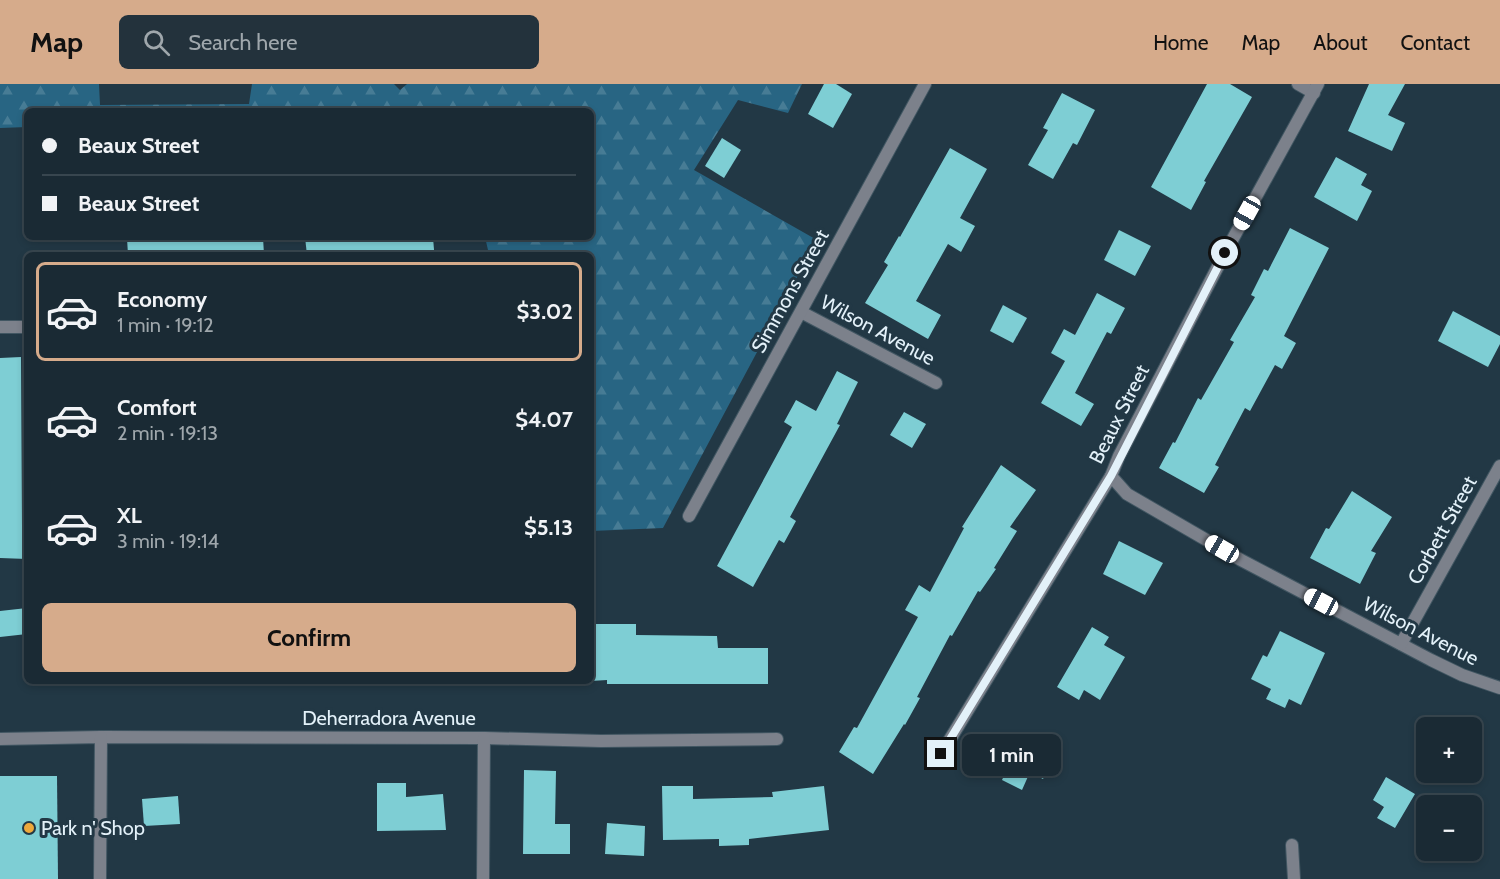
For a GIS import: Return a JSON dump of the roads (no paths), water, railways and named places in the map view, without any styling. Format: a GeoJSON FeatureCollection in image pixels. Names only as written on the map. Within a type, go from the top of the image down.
{"type":"FeatureCollection","features":[{"type":"Feature","properties":{"kind":"street","name":"Simmons Street"},"geometry":{"type":"LineString","coordinates":[[689,516],[925,84]]}},
{"type":"Feature","properties":{"kind":"street"},"geometry":{"type":"LineString","coordinates":[[1298,84],[1316,89]]}},
{"type":"Feature","properties":{"kind":"street","name":"Beaux Street"},"geometry":{"type":"LineString","coordinates":[[941,754],[1111,476],[1225,253],[1316,89]]}},
{"type":"Feature","properties":{"kind":"street","name":"Wilson Avenue"},"geometry":{"type":"LineString","coordinates":[[801,312],[936,382]]}},
{"type":"Feature","properties":{"kind":"street"},"geometry":{"type":"LineString","coordinates":[[0,327],[24,327]]}},
{"type":"Feature","properties":{"kind":"street","name":"Corbett Street"},"geometry":{"type":"LineString","coordinates":[[1401,644],[1500,466]]}},
{"type":"Feature","properties":{"kind":"street","name":"Wilson Avenue"},"geometry":{"type":"LineString","coordinates":[[1111,476],[1127,494],[1241,560],[1462,675],[1500,688]]}},
{"type":"Feature","properties":{"kind":"street"},"geometry":{"type":"LineString","coordinates":[[100,879],[101,737]]}},
{"type":"Feature","properties":{"kind":"street"},"geometry":{"type":"LineString","coordinates":[[483,879],[484,738]]}},
{"type":"Feature","properties":{"kind":"street","name":"Deherradora Avenue"},"geometry":{"type":"LineString","coordinates":[[0,739],[484,738],[601,741],[777,739]]}},
{"type":"Feature","properties":{"kind":"street"},"geometry":{"type":"LineString","coordinates":[[1292,845],[1294,879]]}},
{"type":"Feature","properties":{"kind":"place","name":"Park n' Shop"},"geometry":{"type":"Point","coordinates":[29,828]}}]}
